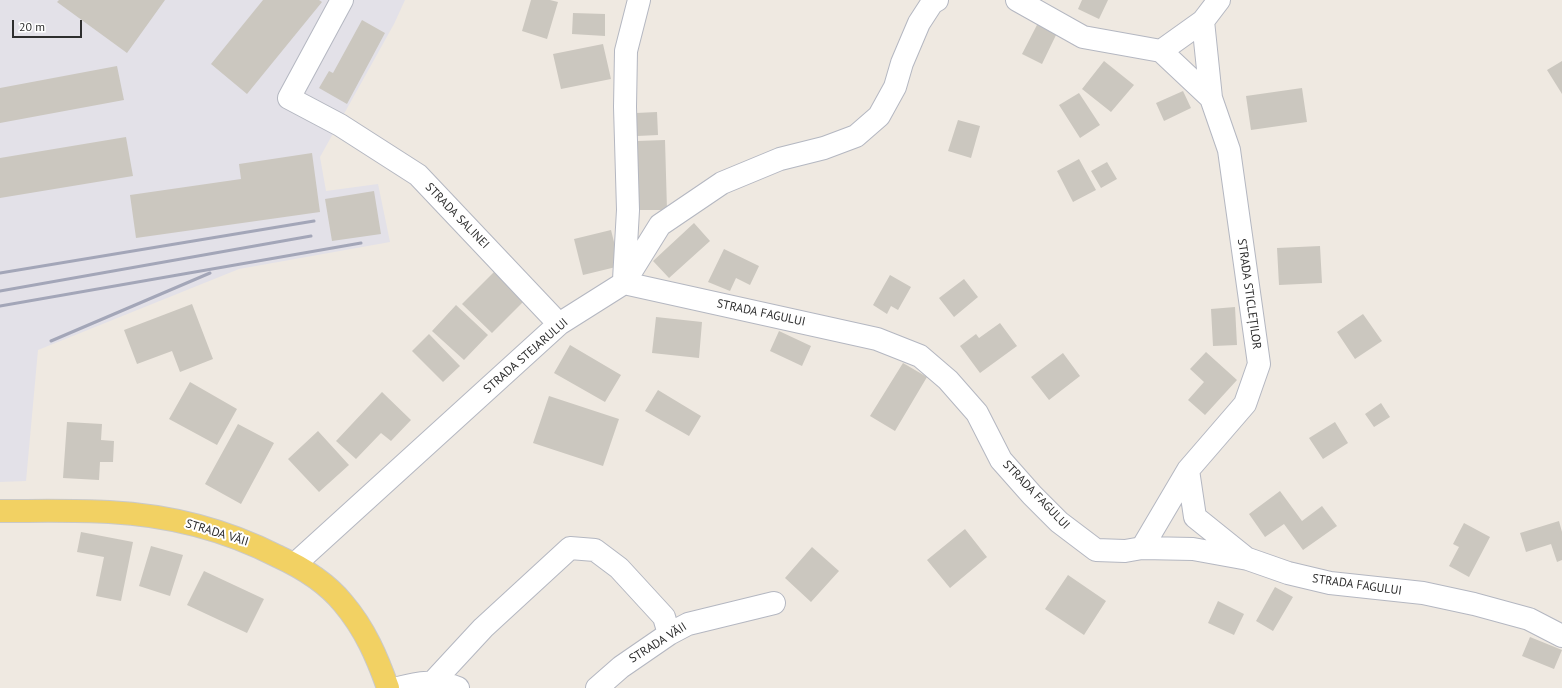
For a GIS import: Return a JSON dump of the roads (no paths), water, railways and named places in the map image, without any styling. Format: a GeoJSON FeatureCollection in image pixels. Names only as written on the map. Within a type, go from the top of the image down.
{"type":"FeatureCollection","features":[{"type":"Feature","properties":{"kind":"main road","name":"STRADA VĂII"},"geometry":{"type":"LineString","coordinates":[[0,511],[109,512],[167,519],[239,538],[295,564],[320,581],[342,601],[356,620],[374,650],[388,688]]}},
{"type":"Feature","properties":{"kind":"street","name":"STRADA SALINEI"},"geometry":{"type":"LineString","coordinates":[[342,0],[289,98],[340,125],[418,175],[559,324]]}},
{"type":"Feature","properties":{"kind":"street"},"geometry":{"type":"LineString","coordinates":[[624,283],[628,210],[625,107],[626,51],[639,0]]}},
{"type":"Feature","properties":{"kind":"street"},"geometry":{"type":"LineString","coordinates":[[624,283],[660,225],[722,183],[780,159],[824,148],[856,136],[880,116],[895,87],[902,63],[919,23],[932,3],[937,0]]}},
{"type":"Feature","properties":{"kind":"street"},"geometry":{"type":"LineString","coordinates":[[1017,0],[1083,37],[1161,51],[1203,21],[1219,0]]}},
{"type":"Feature","properties":{"kind":"street","name":"STRADA STICLEȚILOR"},"geometry":{"type":"LineString","coordinates":[[1142,548],[1188,470],[1245,404],[1259,364],[1229,150],[1210,98],[1203,21]]}},
{"type":"Feature","properties":{"kind":"street","name":"STRADA STICLEȚILOR"},"geometry":{"type":"LineString","coordinates":[[1161,51],[1210,98]]}},
{"type":"Feature","properties":{"kind":"street","name":"STRADA STEJARULUI"},"geometry":{"type":"LineString","coordinates":[[295,564],[559,324],[624,283]]}},
{"type":"Feature","properties":{"kind":"street","name":"STRADA FAGULUI"},"geometry":{"type":"LineString","coordinates":[[624,283],[876,339],[920,356],[948,380],[977,413],[1001,460],[1059,522],[1096,550],[1125,551],[1142,548],[1193,549],[1248,559],[1288,573],[1330,583],[1423,593],[1474,604],[1529,619],[1560,631]]}},
{"type":"Feature","properties":{"kind":"street"},"geometry":{"type":"LineString","coordinates":[[1188,470],[1195,517],[1248,559]]}},
{"type":"Feature","properties":{"kind":"street"},"geometry":{"type":"LineString","coordinates":[[433,682],[483,628],[570,548],[595,550],[619,568],[664,617],[669,634]]}},
{"type":"Feature","properties":{"kind":"street","name":"STRADA VĂII"},"geometry":{"type":"LineString","coordinates":[[597,688],[621,667],[669,634],[688,624],[774,603]]}},
{"type":"Feature","properties":{"kind":"street"},"geometry":{"type":"LineString","coordinates":[[398,688],[414,684],[433,682],[458,688]]}},
{"type":"Feature","properties":{"kind":"railway"},"geometry":{"type":"LineString","coordinates":[[0,273],[314,221]]}},
{"type":"Feature","properties":{"kind":"railway"},"geometry":{"type":"LineString","coordinates":[[0,291],[311,236]]}},
{"type":"Feature","properties":{"kind":"railway"},"geometry":{"type":"LineString","coordinates":[[0,306],[361,243]]}},
{"type":"Feature","properties":{"kind":"railway"},"geometry":{"type":"LineString","coordinates":[[51,341],[210,273]]}}]}
